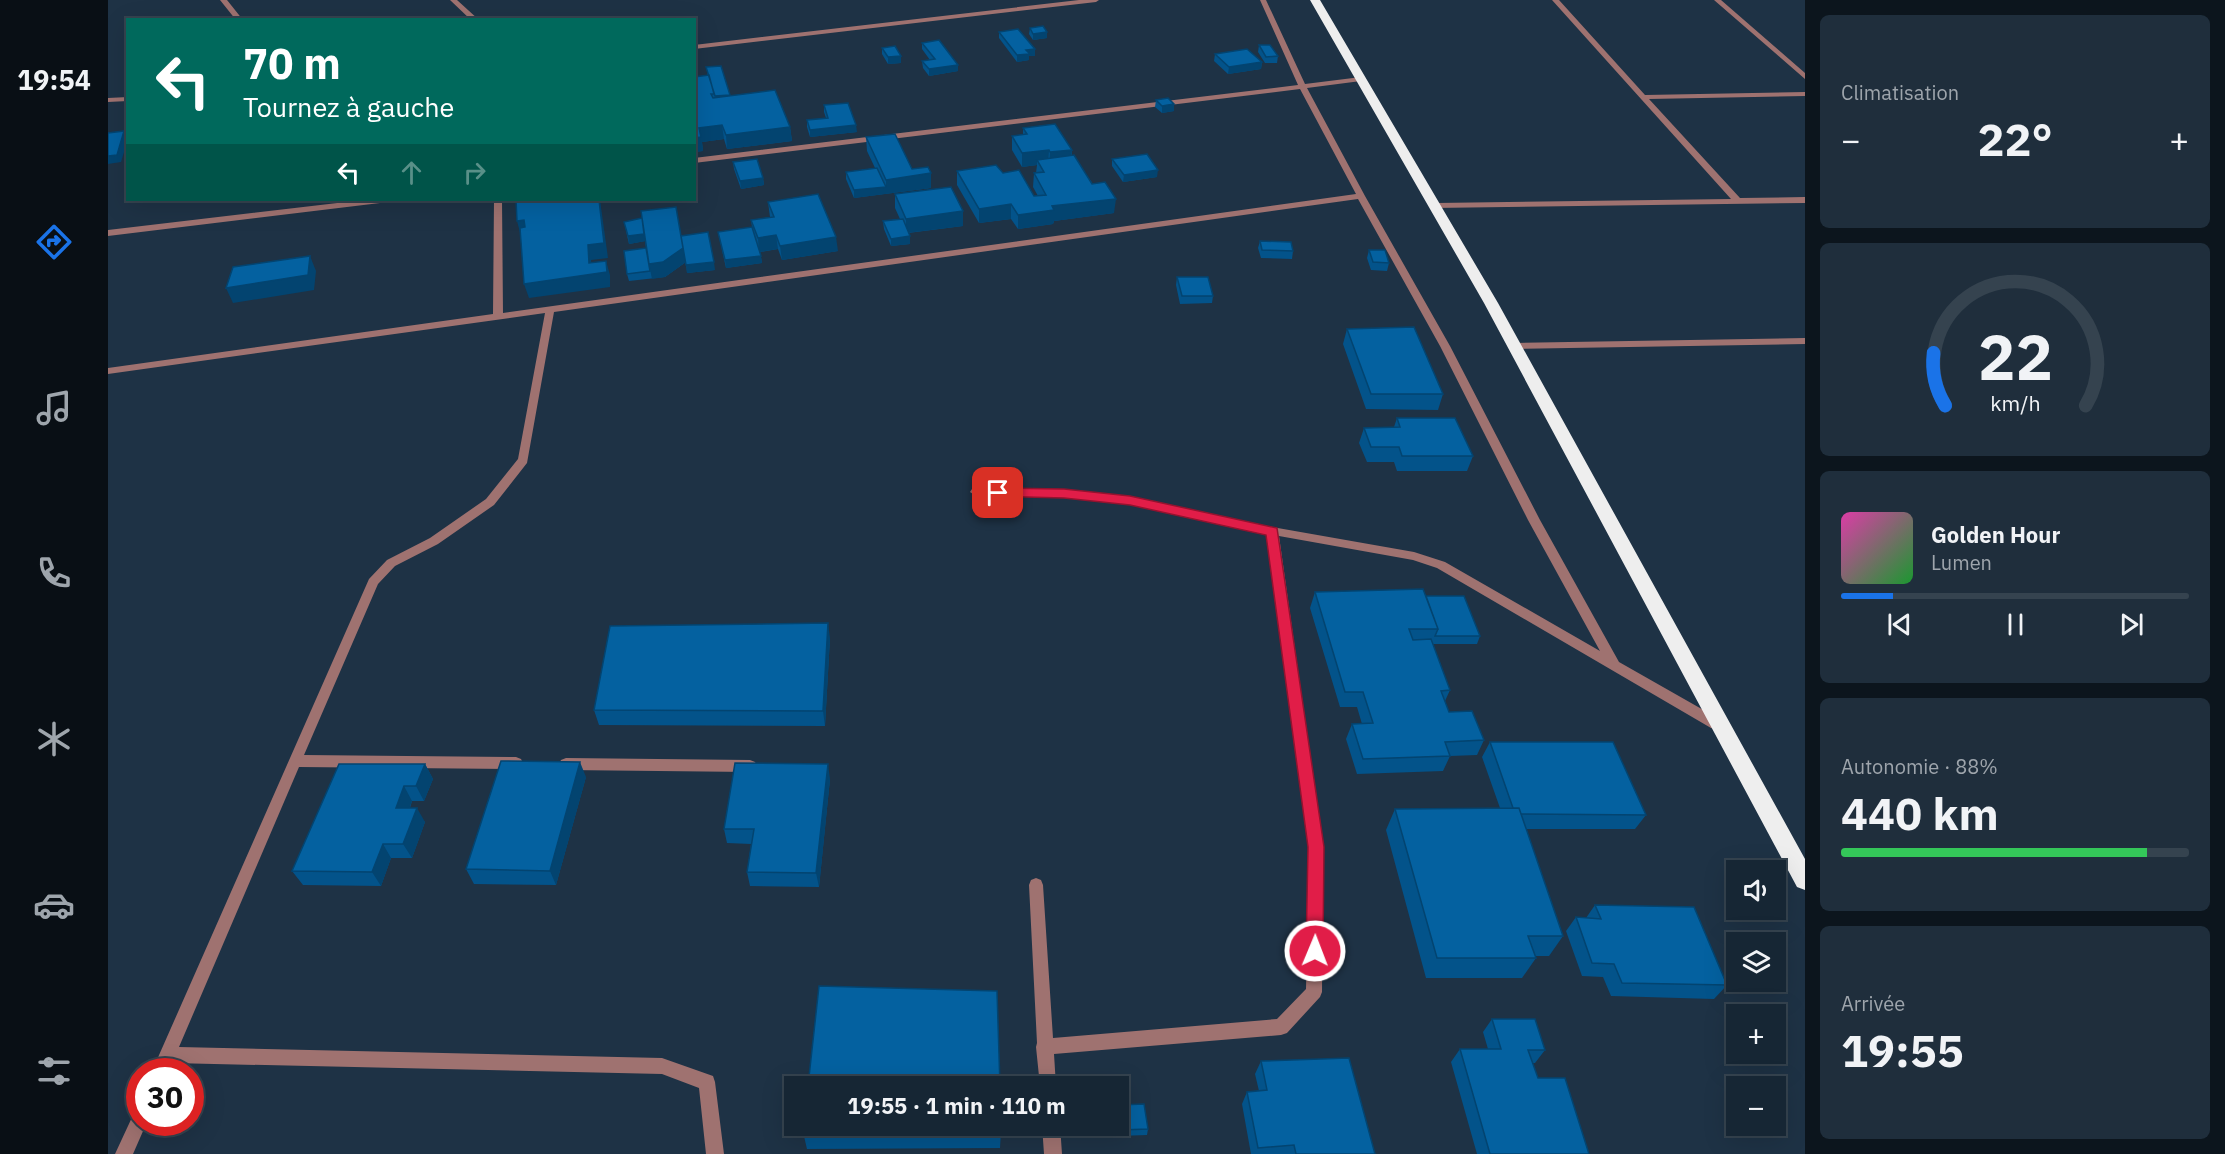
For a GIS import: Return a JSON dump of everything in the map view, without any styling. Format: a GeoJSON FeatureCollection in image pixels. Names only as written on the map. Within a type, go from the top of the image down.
{"type":"FeatureCollection","features":[{"type":"Feature","properties":{"kind":"highway"},"geometry":{"type":"LineString","coordinates":[[1315,0],[1436,206],[1514,346],[1716,724],[1805,880]]}},
{"type":"Feature","properties":{"kind":"street"},"geometry":{"type":"LineString","coordinates":[[223,0],[238,18]]}},
{"type":"Feature","properties":{"kind":"street"},"geometry":{"type":"LineString","coordinates":[[453,0],[474,18]]}},
{"type":"Feature","properties":{"kind":"street"},"geometry":{"type":"LineString","coordinates":[[696,47],[1060,2],[1096,0]]}},
{"type":"Feature","properties":{"kind":"street"},"geometry":{"type":"LineString","coordinates":[[1263,0],[1302,84],[1361,196],[1445,346],[1534,519],[1614,666]]}},
{"type":"Feature","properties":{"kind":"street"},"geometry":{"type":"LineString","coordinates":[[1555,0],[1738,201]]}},
{"type":"Feature","properties":{"kind":"street"},"geometry":{"type":"LineString","coordinates":[[1717,0],[1805,76]]}},
{"type":"Feature","properties":{"kind":"street"},"geometry":{"type":"LineString","coordinates":[[696,161],[1302,84],[1361,79]]}},
{"type":"Feature","properties":{"kind":"street"},"geometry":{"type":"LineString","coordinates":[[1642,97],[1805,94]]}},
{"type":"Feature","properties":{"kind":"street"},"geometry":{"type":"LineString","coordinates":[[108,100],[126,99]]}},
{"type":"Feature","properties":{"kind":"street"},"geometry":{"type":"LineString","coordinates":[[108,371],[1361,196]]}},
{"type":"Feature","properties":{"kind":"street"},"geometry":{"type":"LineString","coordinates":[[1436,206],[1805,200]]}},
{"type":"Feature","properties":{"kind":"street"},"geometry":{"type":"LineString","coordinates":[[108,233],[372,201]]}},
{"type":"Feature","properties":{"kind":"street"},"geometry":{"type":"LineString","coordinates":[[498,201],[498,316]]}},
{"type":"Feature","properties":{"kind":"street"},"geometry":{"type":"LineString","coordinates":[[166,1058],[373,582],[391,563],[434,541],[490,502],[523,460],[550,309]]}},
{"type":"Feature","properties":{"kind":"street"},"geometry":{"type":"LineString","coordinates":[[1514,346],[1805,341]]}},
{"type":"Feature","properties":{"kind":"street"},"geometry":{"type":"LineString","coordinates":[[976,492],[1064,493],[1130,501],[1272,531],[1414,556],[1441,565],[1716,724]]}},
{"type":"Feature","properties":{"kind":"street"},"geometry":{"type":"LineString","coordinates":[[1044,1047],[1281,1027],[1314,992],[1316,847],[1272,531]]}},
{"type":"Feature","properties":{"kind":"street"},"geometry":{"type":"LineString","coordinates":[[295,761],[761,766]]}},
{"type":"Feature","properties":{"kind":"street"},"geometry":{"type":"LineString","coordinates":[[1036,885],[1047,1076]]}},
{"type":"Feature","properties":{"kind":"street"},"geometry":{"type":"LineString","coordinates":[[167,1055],[662,1065],[707,1082],[715,1154]]}},
{"type":"Feature","properties":{"kind":"street"},"geometry":{"type":"LineString","coordinates":[[124,1154],[132,1136]]}},
{"type":"Feature","properties":{"kind":"street"},"geometry":{"type":"LineString","coordinates":[[1052,1136],[1053,1154]]}},
{"type":"Feature","properties":{"kind":"building"},"geometry":{"type":"Polygon","coordinates":[[[1043,26],[1047,32],[1033,34],[1030,28],[1043,26]]]}},
{"type":"Feature","properties":{"kind":"building"},"geometry":{"type":"Polygon","coordinates":[[[1018,29],[1035,49],[1026,50],[1030,54],[1017,55],[999,32],[1018,29]]]}},
{"type":"Feature","properties":{"kind":"building"},"geometry":{"type":"Polygon","coordinates":[[[939,40],[958,65],[929,69],[922,61],[935,59],[922,43],[939,40]]]}},
{"type":"Feature","properties":{"kind":"building"},"geometry":{"type":"Polygon","coordinates":[[[1259,45],[1270,45],[1278,56],[1266,57],[1259,45]]]}},
{"type":"Feature","properties":{"kind":"building"},"geometry":{"type":"Polygon","coordinates":[[[895,46],[901,56],[888,57],[882,48],[895,46]]]}},
{"type":"Feature","properties":{"kind":"building"},"geometry":{"type":"Polygon","coordinates":[[[1247,49],[1262,62],[1229,67],[1215,54],[1247,49]]]}},
{"type":"Feature","properties":{"kind":"building"},"geometry":{"type":"Polygon","coordinates":[[[721,66],[730,95],[715,96],[706,67],[721,66]]]}},
{"type":"Feature","properties":{"kind":"building"},"geometry":{"type":"Polygon","coordinates":[[[709,75],[713,98],[775,90],[790,127],[726,135],[722,125],[699,128],[701,137],[696,138],[696,77],[709,75]]]}},
{"type":"Feature","properties":{"kind":"building"},"geometry":{"type":"Polygon","coordinates":[[[1168,98],[1174,104],[1162,106],[1156,100],[1168,98]]]}},
{"type":"Feature","properties":{"kind":"building"},"geometry":{"type":"Polygon","coordinates":[[[848,103],[856,125],[810,130],[807,120],[828,118],[824,105],[848,103]]]}},
{"type":"Feature","properties":{"kind":"building"},"geometry":{"type":"Polygon","coordinates":[[[1055,124],[1072,150],[1022,153],[1012,136],[1027,134],[1023,128],[1055,124]]]}},
{"type":"Feature","properties":{"kind":"building"},"geometry":{"type":"Polygon","coordinates":[[[124,131],[117,155],[108,156],[108,133],[124,131]]]}},
{"type":"Feature","properties":{"kind":"building"},"geometry":{"type":"Polygon","coordinates":[[[895,134],[912,169],[928,167],[931,173],[886,180],[866,137],[895,134]]]}},
{"type":"Feature","properties":{"kind":"building"},"geometry":{"type":"Polygon","coordinates":[[[1147,154],[1158,170],[1124,175],[1112,159],[1147,154]]]}},
{"type":"Feature","properties":{"kind":"building"},"geometry":{"type":"Polygon","coordinates":[[[1074,155],[1092,184],[1105,182],[1116,199],[1052,206],[1054,210],[1018,215],[1011,204],[979,209],[957,171],[996,165],[1003,173],[1019,170],[1034,196],[1046,195],[1034,173],[1044,172],[1037,160],[1074,155]]]}},
{"type":"Feature","properties":{"kind":"building"},"geometry":{"type":"Polygon","coordinates":[[[757,159],[763,178],[740,181],[733,162],[757,159]]]}},
{"type":"Feature","properties":{"kind":"building"},"geometry":{"type":"Polygon","coordinates":[[[877,168],[886,187],[854,190],[846,172],[877,168]]]}},
{"type":"Feature","properties":{"kind":"building"},"geometry":{"type":"Polygon","coordinates":[[[951,187],[963,211],[906,219],[895,194],[951,187]]]}},
{"type":"Feature","properties":{"kind":"building"},"geometry":{"type":"Polygon","coordinates":[[[818,194],[836,237],[780,246],[776,235],[758,238],[751,220],[774,217],[768,202],[818,194]]]}},
{"type":"Feature","properties":{"kind":"building"},"geometry":{"type":"Polygon","coordinates":[[[516,201],[599,201],[604,243],[588,245],[589,263],[606,261],[607,272],[524,284],[520,228],[525,227],[524,220],[517,221],[516,201]]]}},
{"type":"Feature","properties":{"kind":"building"},"geometry":{"type":"Polygon","coordinates":[[[676,207],[683,248],[663,262],[649,264],[641,211],[676,207]]]}},
{"type":"Feature","properties":{"kind":"building"},"geometry":{"type":"Polygon","coordinates":[[[642,218],[644,234],[628,236],[624,222],[642,218]]]}},
{"type":"Feature","properties":{"kind":"building"},"geometry":{"type":"Polygon","coordinates":[[[903,219],[910,236],[891,239],[883,221],[903,219]]]}},
{"type":"Feature","properties":{"kind":"building"},"geometry":{"type":"Polygon","coordinates":[[[752,227],[761,256],[725,260],[718,232],[752,227]]]}},
{"type":"Feature","properties":{"kind":"building"},"geometry":{"type":"Polygon","coordinates":[[[708,232],[714,262],[686,265],[681,236],[708,232]]]}},
{"type":"Feature","properties":{"kind":"building"},"geometry":{"type":"Polygon","coordinates":[[[1260,241],[1291,242],[1293,251],[1262,250],[1260,241]]]}},
{"type":"Feature","properties":{"kind":"building"},"geometry":{"type":"Polygon","coordinates":[[[646,248],[650,271],[627,274],[624,251],[646,248]]]}},
{"type":"Feature","properties":{"kind":"building"},"geometry":{"type":"Polygon","coordinates":[[[1369,250],[1385,250],[1389,263],[1373,262],[1369,250]]]}},
{"type":"Feature","properties":{"kind":"building"},"geometry":{"type":"Polygon","coordinates":[[[310,256],[308,275],[226,288],[233,267],[310,256]]]}},
{"type":"Feature","properties":{"kind":"building"},"geometry":{"type":"Polygon","coordinates":[[[1177,277],[1208,277],[1213,296],[1182,296],[1177,277]]]}},
{"type":"Feature","properties":{"kind":"building"},"geometry":{"type":"Polygon","coordinates":[[[1414,327],[1443,394],[1371,394],[1347,329],[1414,327]]]}},
{"type":"Feature","properties":{"kind":"building"},"geometry":{"type":"Polygon","coordinates":[[[1397,418],[1455,418],[1473,456],[1402,456],[1399,447],[1371,447],[1364,428],[1400,427],[1397,418]]]}},
{"type":"Feature","properties":{"kind":"building"},"geometry":{"type":"Polygon","coordinates":[[[1423,589],[1438,629],[1409,629],[1413,640],[1431,639],[1450,690],[1441,691],[1449,712],[1472,711],[1484,740],[1445,742],[1450,756],[1363,759],[1352,724],[1373,723],[1363,692],[1345,692],[1315,592],[1423,589]]]}},
{"type":"Feature","properties":{"kind":"building"},"geometry":{"type":"Polygon","coordinates":[[[1426,596],[1464,596],[1480,636],[1435,636],[1438,629],[1426,596]]]}},
{"type":"Feature","properties":{"kind":"building"},"geometry":{"type":"Polygon","coordinates":[[[828,623],[823,711],[594,710],[610,626],[828,623]]]}},
{"type":"Feature","properties":{"kind":"building"},"geometry":{"type":"Polygon","coordinates":[[[1490,742],[1613,742],[1646,815],[1521,814],[1519,808],[1513,808],[1490,742]]]}},
{"type":"Feature","properties":{"kind":"building"},"geometry":{"type":"Polygon","coordinates":[[[501,761],[580,762],[550,871],[466,869],[501,761]]]}},
{"type":"Feature","properties":{"kind":"building"},"geometry":{"type":"Polygon","coordinates":[[[735,763],[828,764],[816,873],[747,872],[754,829],[724,829],[735,763]]]}},
{"type":"Feature","properties":{"kind":"building"},"geometry":{"type":"Polygon","coordinates":[[[339,764],[425,764],[416,786],[404,786],[396,808],[417,808],[403,844],[383,844],[372,872],[292,871],[339,764]]]}},
{"type":"Feature","properties":{"kind":"building"},"geometry":{"type":"Polygon","coordinates":[[[1519,808],[1563,936],[1528,936],[1536,958],[1437,958],[1395,809],[1519,808]]]}},
{"type":"Feature","properties":{"kind":"building"},"geometry":{"type":"Polygon","coordinates":[[[1595,905],[1694,907],[1726,985],[1622,983],[1614,964],[1592,963],[1576,917],[1601,919],[1595,905]]]}},
{"type":"Feature","properties":{"kind":"building"},"geometry":{"type":"Polygon","coordinates":[[[819,986],[997,991],[1000,1076],[809,1076],[819,986]]]}},
{"type":"Feature","properties":{"kind":"building"},"geometry":{"type":"Polygon","coordinates":[[[1492,1019],[1535,1019],[1545,1050],[1528,1050],[1538,1078],[1565,1078],[1589,1154],[1490,1154],[1460,1049],[1501,1049],[1492,1019]]]}},
{"type":"Feature","properties":{"kind":"building"},"geometry":{"type":"Polygon","coordinates":[[[1349,1058],[1375,1154],[1296,1154],[1294,1145],[1258,1148],[1247,1092],[1267,1090],[1261,1061],[1349,1058]]]}},
{"type":"Feature","properties":{"kind":"building"},"geometry":{"type":"Polygon","coordinates":[[[1144,1104],[1148,1129],[1129,1130],[1129,1105],[1144,1104]]]}},
{"type":"Feature","properties":{"kind":"route"},"geometry":{"type":"LineString","coordinates":[[998,493],[1064,493],[1130,501],[1272,531],[1316,847],[1315,951]]}}]}
